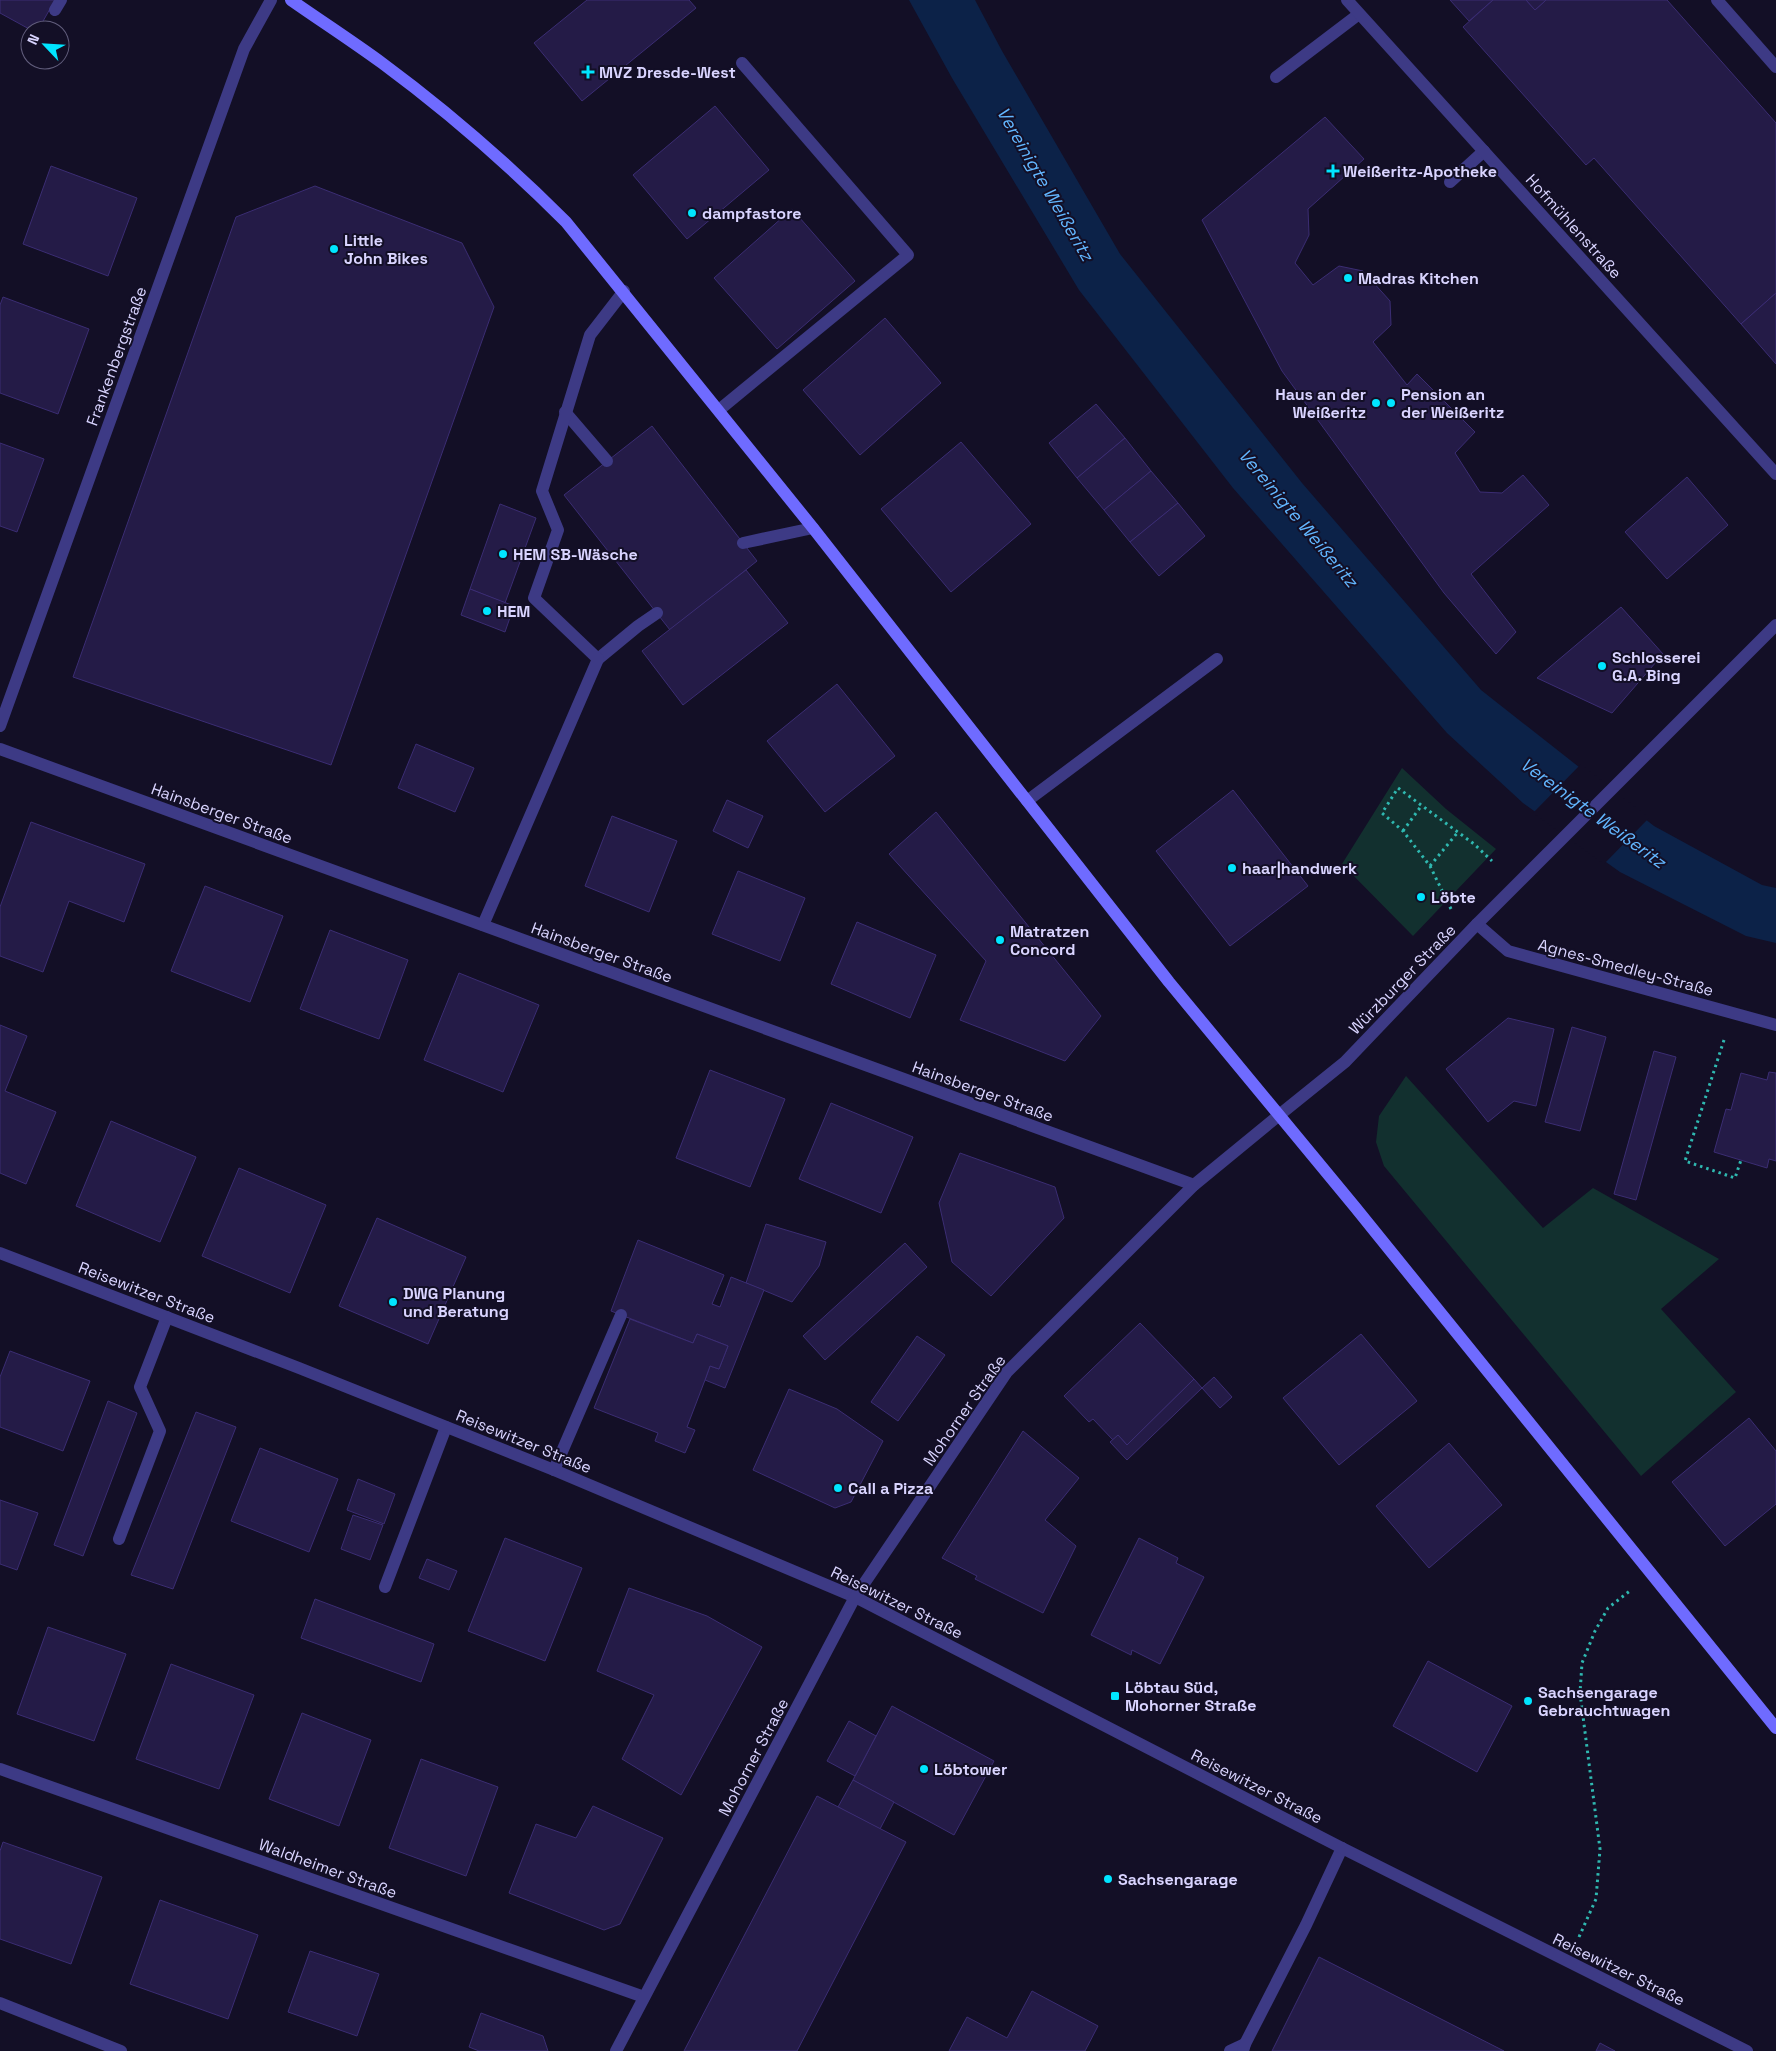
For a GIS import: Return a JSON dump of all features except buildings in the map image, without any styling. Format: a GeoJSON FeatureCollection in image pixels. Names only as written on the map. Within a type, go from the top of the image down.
{"type":"FeatureCollection","features":[{"type":"Feature","properties":{"kind":"main road"},"geometry":{"type":"LineString","coordinates":[[291,0],[382,63],[489,149],[566,222],[624,291],[813,528],[1174,989],[1367,1222],[1776,1728]]}},
{"type":"Feature","properties":{"kind":"street","name":"Frankenbergstraße"},"geometry":{"type":"LineString","coordinates":[[0,726],[244,49],[271,0]]}},
{"type":"Feature","properties":{"kind":"street","name":"Hofmühlenstraße"},"geometry":{"type":"LineString","coordinates":[[1347,0],[1776,474]]}},
{"type":"Feature","properties":{"kind":"street"},"geometry":{"type":"LineString","coordinates":[[1717,0],[1776,67]]}},
{"type":"Feature","properties":{"kind":"street"},"geometry":{"type":"LineString","coordinates":[[1276,77],[1360,14]]}},
{"type":"Feature","properties":{"kind":"street"},"geometry":{"type":"LineString","coordinates":[[719,410],[908,255],[742,63]]}},
{"type":"Feature","properties":{"kind":"street"},"geometry":{"type":"LineString","coordinates":[[1450,182],[1484,151]]}},
{"type":"Feature","properties":{"kind":"street"},"geometry":{"type":"LineString","coordinates":[[598,659],[534,598],[558,530],[542,491],[565,412],[590,335],[624,291]]}},
{"type":"Feature","properties":{"kind":"street"},"geometry":{"type":"LineString","coordinates":[[565,412],[606,461]]}},
{"type":"Feature","properties":{"kind":"street"},"geometry":{"type":"LineString","coordinates":[[743,543],[813,528]]}},
{"type":"Feature","properties":{"kind":"street"},"geometry":{"type":"LineString","coordinates":[[483,925],[598,659],[657,613]]}},
{"type":"Feature","properties":{"kind":"street","name":"Würzburger Straße"},"geometry":{"type":"LineString","coordinates":[[1278,1116],[1345,1062],[1477,924],[1776,625]]}},
{"type":"Feature","properties":{"kind":"street"},"geometry":{"type":"LineString","coordinates":[[1027,801],[1217,659]]}},
{"type":"Feature","properties":{"kind":"street","name":"Hainsberger Straße"},"geometry":{"type":"LineString","coordinates":[[0,749],[1194,1185]]}},
{"type":"Feature","properties":{"kind":"street","name":"Agnes-Smedley-Straße"},"geometry":{"type":"LineString","coordinates":[[1477,924],[1508,951],[1776,1025]]}},
{"type":"Feature","properties":{"kind":"street","name":"Mohorner Straße"},"geometry":{"type":"LineString","coordinates":[[616,2051],[855,1597],[1007,1372],[1194,1185],[1278,1116]]}},
{"type":"Feature","properties":{"kind":"street","name":"Reisewitzer Straße"},"geometry":{"type":"LineString","coordinates":[[0,1253],[554,1470],[855,1597],[1342,1848],[1747,2051]]}},
{"type":"Feature","properties":{"kind":"street"},"geometry":{"type":"LineString","coordinates":[[554,1470],[621,1315]]}},
{"type":"Feature","properties":{"kind":"street"},"geometry":{"type":"LineString","coordinates":[[119,1539],[160,1431],[140,1387],[167,1317]]}},
{"type":"Feature","properties":{"kind":"street"},"geometry":{"type":"LineString","coordinates":[[385,1587],[446,1427]]}},
{"type":"Feature","properties":{"kind":"street","name":"Waldheimer Straße"},"geometry":{"type":"LineString","coordinates":[[0,1769],[644,1997]]}},
{"type":"Feature","properties":{"kind":"street"},"geometry":{"type":"LineString","coordinates":[[1230,2051],[1244,2047],[1306,1925],[1342,1848]]}},
{"type":"Feature","properties":{"kind":"street"},"geometry":{"type":"LineString","coordinates":[[0,2003],[121,2051]]}},
{"type":"Feature","properties":{"kind":"path"},"geometry":{"type":"LineString","coordinates":[[1452,909],[1430,866],[1403,831],[1382,813],[1398,788],[1458,832],[1492,861]]}},
{"type":"Feature","properties":{"kind":"path"},"geometry":{"type":"LineString","coordinates":[[1403,831],[1422,805]]}},
{"type":"Feature","properties":{"kind":"path"},"geometry":{"type":"LineString","coordinates":[[1430,866],[1458,832]]}},
{"type":"Feature","properties":{"kind":"path"},"geometry":{"type":"LineString","coordinates":[[1733,1013],[1686,1161],[1735,1178],[1741,1160]]}},
{"type":"Feature","properties":{"kind":"path"},"geometry":{"type":"LineString","coordinates":[[1588,1919],[1596,1899],[1600,1849],[1580,1693],[1582,1663],[1595,1631],[1608,1608]]}},
{"type":"Feature","properties":{"kind":"green space"},"geometry":{"type":"Polygon","coordinates":[[[1402,768],[1446,809],[1496,849],[1413,936],[1342,864],[1402,768]]]}},
{"type":"Feature","properties":{"kind":"green space"},"geometry":{"type":"Polygon","coordinates":[[[1406,1076],[1543,1228],[1593,1188],[1719,1259],[1661,1309],[1736,1392],[1641,1476],[1384,1166],[1376,1142],[1379,1116],[1406,1076]]]}},
{"type":"Feature","properties":{"kind":"water","name":"Vereinigte Weißeritz"},"geometry":{"type":"Polygon","coordinates":[[[909,0],[975,0],[1002,51],[1120,254],[1302,483],[1481,690],[1654,826],[1762,885],[1776,888],[1776,943],[1746,936],[1620,872],[1523,803],[1447,733],[1233,488],[1079,290],[952,78],[909,0]]]}},
{"type":"Feature","properties":{"kind":"pier"},"geometry":{"type":"Polygon","coordinates":[[[1581,764],[1649,818],[1604,864],[1533,813],[1581,764]]]}},
{"type":"Feature","properties":{"kind":"place","name":"MVZ Dresde-West"},"geometry":{"type":"Point","coordinates":[588,72]}},
{"type":"Feature","properties":{"kind":"place","name":"Weißeritz-Apotheke"},"geometry":{"type":"Point","coordinates":[1333,171]}},
{"type":"Feature","properties":{"kind":"place","name":"dampfastore"},"geometry":{"type":"Point","coordinates":[692,213]}},
{"type":"Feature","properties":{"kind":"place","name":"Little John Bikes"},"geometry":{"type":"Point","coordinates":[334,249]}},
{"type":"Feature","properties":{"kind":"place","name":"Madras Kitchen"},"geometry":{"type":"Point","coordinates":[1348,278]}},
{"type":"Feature","properties":{"kind":"place","name":"Haus an der Weißeritz"},"geometry":{"type":"Point","coordinates":[1376,403]}},
{"type":"Feature","properties":{"kind":"place","name":"Pension an der Weißeritz"},"geometry":{"type":"Point","coordinates":[1391,403]}},
{"type":"Feature","properties":{"kind":"place","name":"HEM SB-Wäsche"},"geometry":{"type":"Point","coordinates":[503,554]}},
{"type":"Feature","properties":{"kind":"place","name":"HEM"},"geometry":{"type":"Point","coordinates":[487,611]}},
{"type":"Feature","properties":{"kind":"place","name":"Schlosserei G.A. Bing"},"geometry":{"type":"Point","coordinates":[1602,666]}},
{"type":"Feature","properties":{"kind":"place","name":"haar|handwerk"},"geometry":{"type":"Point","coordinates":[1232,868]}},
{"type":"Feature","properties":{"kind":"place","name":"Löbte"},"geometry":{"type":"Point","coordinates":[1421,897]}},
{"type":"Feature","properties":{"kind":"place","name":"Matratzen Concord"},"geometry":{"type":"Point","coordinates":[1000,940]}},
{"type":"Feature","properties":{"kind":"place","name":"DWG Planung und Beratung"},"geometry":{"type":"Point","coordinates":[393,1302]}},
{"type":"Feature","properties":{"kind":"place","name":"Call a Pizza"},"geometry":{"type":"Point","coordinates":[838,1488]}},
{"type":"Feature","properties":{"kind":"place","name":"Löbtau Süd, Mohorner Straße"},"geometry":{"type":"Point","coordinates":[1115,1696]}},
{"type":"Feature","properties":{"kind":"place","name":"Sachsengarage Gebrauchtwagen"},"geometry":{"type":"Point","coordinates":[1528,1701]}},
{"type":"Feature","properties":{"kind":"place","name":"Löbtower"},"geometry":{"type":"Point","coordinates":[924,1769]}},
{"type":"Feature","properties":{"kind":"place","name":"Sachsengarage"},"geometry":{"type":"Point","coordinates":[1108,1879]}}]}
